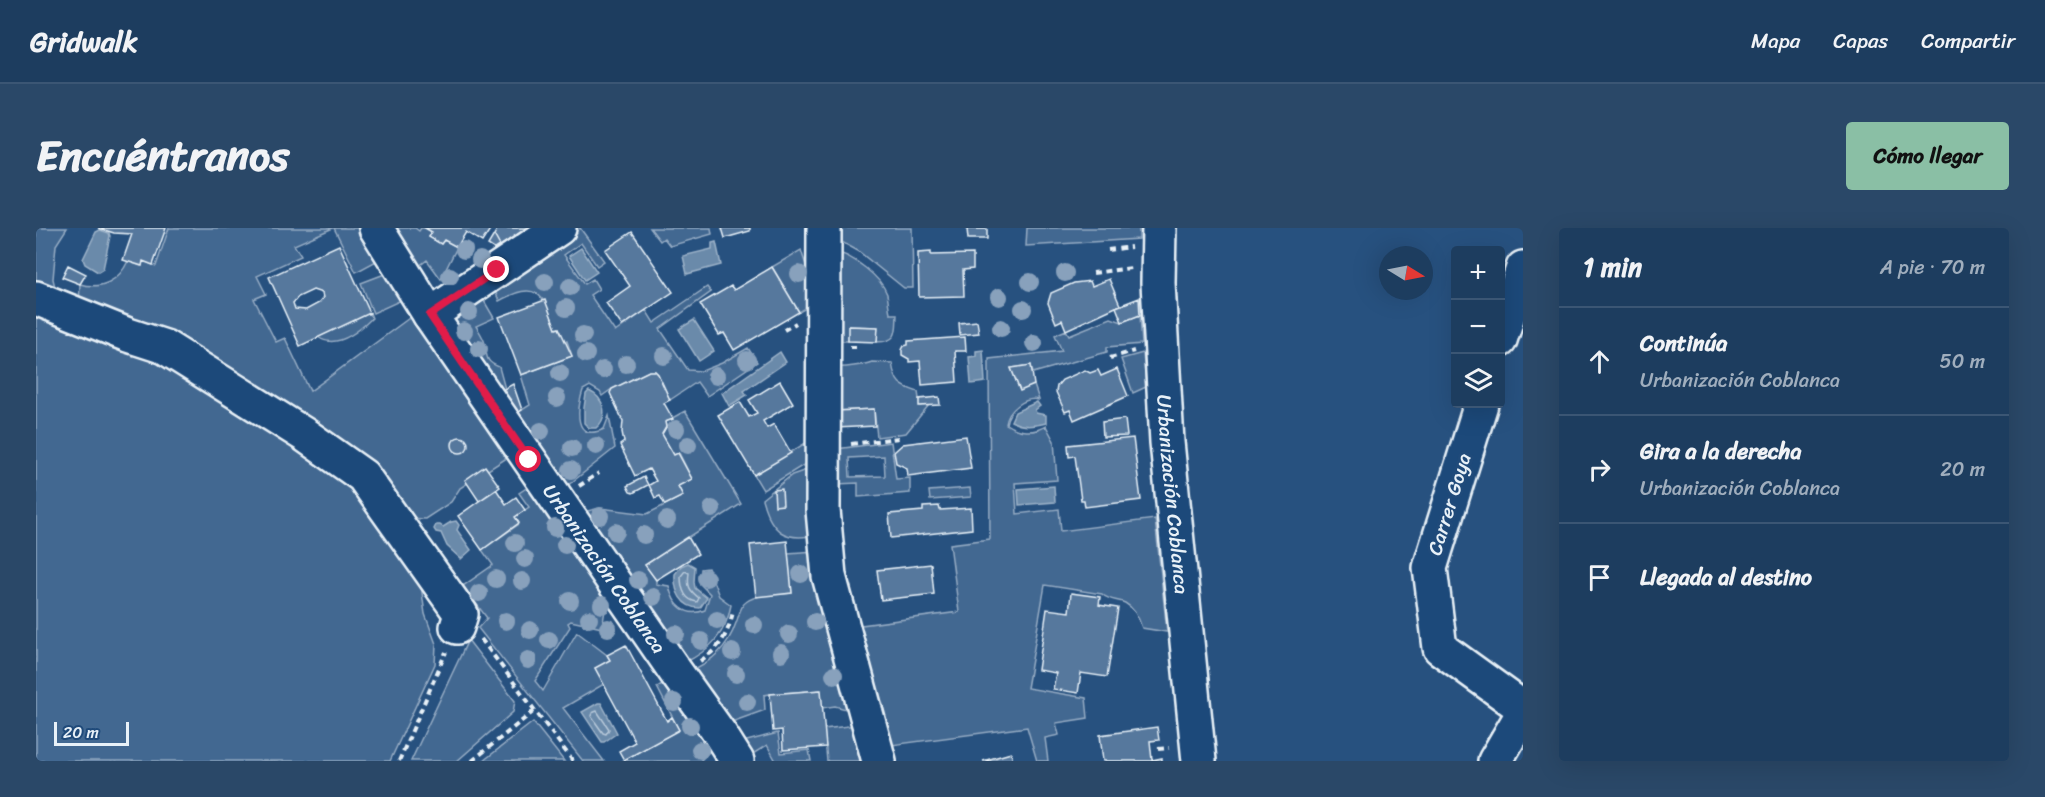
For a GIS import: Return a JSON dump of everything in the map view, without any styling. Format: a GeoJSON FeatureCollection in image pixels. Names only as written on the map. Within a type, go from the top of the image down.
{"type":"FeatureCollection","features":[{"type":"Feature","properties":{"kind":"street","name":"Urbanización Coblanca"},"geometry":{"type":"LineString","coordinates":[[376,228],[430,315],[737,761]]}},
{"type":"Feature","properties":{"kind":"street"},"geometry":{"type":"LineString","coordinates":[[430,315],[559,228]]}},
{"type":"Feature","properties":{"kind":"street"},"geometry":{"type":"LineString","coordinates":[[805,228],[823,264]]}},
{"type":"Feature","properties":{"kind":"street"},"geometry":{"type":"LineString","coordinates":[[824,228],[823,510],[829,576],[879,761]]}},
{"type":"Feature","properties":{"kind":"street","name":"Urbanización Coblanca"},"geometry":{"type":"LineString","coordinates":[[1159,228],[1158,266],[1167,442],[1199,761]]}},
{"type":"Feature","properties":{"kind":"street"},"geometry":{"type":"LineString","coordinates":[[1505,324],[1523,268]]}},
{"type":"Feature","properties":{"kind":"street"},"geometry":{"type":"LineString","coordinates":[[36,298],[128,335],[165,347],[305,435],[363,476],[459,621]]}},
{"type":"Feature","properties":{"kind":"street","name":"Carrer Goya"},"geometry":{"type":"LineString","coordinates":[[1480,408],[1430,568],[1440,648],[1523,708]]}},
{"type":"Feature","properties":{"kind":"street"},"geometry":{"type":"LineString","coordinates":[[1495,761],[1523,713]]}},
{"type":"Feature","properties":{"kind":"path"},"geometry":{"type":"LineString","coordinates":[[1093,273],[1158,266]]}},
{"type":"Feature","properties":{"kind":"path"},"geometry":{"type":"LineString","coordinates":[[824,447],[899,438]]}},
{"type":"Feature","properties":{"kind":"path"},"geometry":{"type":"LineString","coordinates":[[675,671],[701,661],[716,650],[726,636],[733,612]]}},
{"type":"Feature","properties":{"kind":"path"},"geometry":{"type":"LineString","coordinates":[[399,761],[459,621],[573,761]]}},
{"type":"Feature","properties":{"kind":"path"},"geometry":{"type":"LineString","coordinates":[[472,761],[534,711]]}},
{"type":"Feature","properties":{"kind":"shaded area"},"geometry":{"type":"Polygon","coordinates":[[[36,228],[67,228],[56,245],[53,279],[57,295],[36,288],[36,228]]]}},
{"type":"Feature","properties":{"kind":"shaded area"},"geometry":{"type":"Polygon","coordinates":[[[169,228],[333,228],[294,245],[301,256],[257,276],[266,294],[254,299],[276,342],[285,338],[310,391],[416,313],[513,454],[460,488],[451,502],[425,519],[404,518],[79,305],[80,284],[102,285],[120,274],[128,261],[141,266],[143,261],[156,266],[169,228]]]}},
{"type":"Feature","properties":{"kind":"shaded area"},"geometry":{"type":"Polygon","coordinates":[[[334,228],[363,228],[382,258],[356,272],[334,228]]]}},
{"type":"Feature","properties":{"kind":"shaded area"},"geometry":{"type":"Polygon","coordinates":[[[389,228],[415,228],[419,231],[425,228],[432,232],[429,237],[441,244],[444,240],[457,247],[441,279],[427,260],[414,270],[389,228]]]}},
{"type":"Feature","properties":{"kind":"shaded area"},"geometry":{"type":"Polygon","coordinates":[[[580,228],[604,261],[597,266],[581,243],[564,255],[585,284],[593,279],[599,289],[590,295],[615,332],[646,310],[654,323],[707,287],[711,292],[660,329],[688,370],[702,371],[748,348],[757,362],[707,396],[697,382],[670,400],[655,371],[649,371],[602,396],[590,386],[583,390],[579,406],[582,428],[594,432],[604,429],[609,416],[615,448],[562,490],[511,417],[530,405],[521,375],[572,356],[567,341],[564,341],[559,328],[556,329],[543,299],[537,294],[523,291],[499,301],[493,286],[580,228]]]}},
{"type":"Feature","properties":{"kind":"shaded area"},"geometry":{"type":"Polygon","coordinates":[[[650,228],[711,228],[712,234],[670,246],[664,238],[660,241],[650,228]]]}},
{"type":"Feature","properties":{"kind":"shaded area"},"geometry":{"type":"Polygon","coordinates":[[[835,228],[912,228],[913,288],[904,288],[858,251],[838,240],[835,228]]]}},
{"type":"Feature","properties":{"kind":"shaded area"},"geometry":{"type":"Polygon","coordinates":[[[1027,228],[1139,228],[1139,239],[1026,246],[1027,228]]]}},
{"type":"Feature","properties":{"kind":"shaded area"},"geometry":{"type":"Polygon","coordinates":[[[801,250],[809,275],[813,304],[799,312],[772,267],[801,250]]]}},
{"type":"Feature","properties":{"kind":"shaded area"},"geometry":{"type":"Polygon","coordinates":[[[835,252],[849,257],[865,268],[884,287],[890,314],[897,314],[895,334],[889,340],[877,342],[877,327],[849,326],[848,341],[835,341],[835,252]]]}},
{"type":"Feature","properties":{"kind":"shaded area"},"geometry":{"type":"Polygon","coordinates":[[[390,272],[406,298],[373,313],[361,283],[390,272]]]}},
{"type":"Feature","properties":{"kind":"shaded area"},"geometry":{"type":"Polygon","coordinates":[[[480,294],[494,318],[476,326],[484,342],[487,358],[499,367],[505,389],[495,394],[452,333],[453,313],[480,294]]]}},
{"type":"Feature","properties":{"kind":"shaded area"},"geometry":{"type":"Polygon","coordinates":[[[36,307],[142,349],[356,484],[419,571],[425,614],[436,644],[435,664],[390,761],[36,761],[36,307]]]}},
{"type":"Feature","properties":{"kind":"shaded area"},"geometry":{"type":"Polygon","coordinates":[[[370,313],[372,318],[347,337],[332,341],[318,337],[370,313]]]}},
{"type":"Feature","properties":{"kind":"shaded area"},"geometry":{"type":"Polygon","coordinates":[[[1140,315],[1142,344],[1107,347],[1107,352],[1033,373],[1031,365],[1011,368],[1020,390],[1034,385],[1039,400],[1028,400],[1018,405],[1010,414],[1006,424],[1026,431],[1046,426],[1054,441],[1057,480],[1015,483],[1017,514],[1059,509],[1061,531],[1155,519],[1167,632],[1142,628],[1136,614],[1128,605],[1102,594],[1045,585],[1027,688],[1086,698],[1088,718],[1056,723],[1059,735],[1045,738],[1048,761],[1037,761],[1027,727],[884,746],[854,626],[959,612],[950,544],[990,539],[989,359],[1062,351],[1055,335],[1066,330],[1069,335],[1111,318],[1122,322],[1140,315]]]}},
{"type":"Feature","properties":{"kind":"shaded area"},"geometry":{"type":"Polygon","coordinates":[[[1143,353],[1146,387],[1133,393],[1121,359],[1143,353]]]}},
{"type":"Feature","properties":{"kind":"shaded area"},"geometry":{"type":"Polygon","coordinates":[[[872,362],[892,363],[899,383],[918,392],[920,406],[929,405],[906,433],[877,437],[874,409],[836,411],[836,367],[872,362]]]}},
{"type":"Feature","properties":{"kind":"shaded area"},"geometry":{"type":"Polygon","coordinates":[[[685,411],[741,504],[645,565],[656,580],[656,584],[669,586],[677,604],[686,611],[705,610],[710,594],[700,584],[701,569],[708,568],[719,596],[731,605],[721,633],[709,647],[684,663],[579,513],[600,508],[647,514],[683,496],[678,486],[692,479],[679,453],[674,455],[662,434],[666,427],[665,422],[685,411]]]}},
{"type":"Feature","properties":{"kind":"shaded area"},"geometry":{"type":"Polygon","coordinates":[[[815,437],[815,458],[763,490],[754,475],[815,437]]]}},
{"type":"Feature","properties":{"kind":"shaded area"},"geometry":{"type":"Polygon","coordinates":[[[891,442],[896,479],[910,478],[910,493],[858,497],[858,483],[836,484],[836,449],[891,442]],[[884,456],[849,458],[850,477],[885,476],[884,456]]]}},
{"type":"Feature","properties":{"kind":"shaded area"},"geometry":{"type":"Polygon","coordinates":[[[812,468],[819,534],[788,536],[775,527],[770,520],[762,499],[792,475],[812,468]]]}},
{"type":"Feature","properties":{"kind":"shaded area"},"geometry":{"type":"Polygon","coordinates":[[[531,485],[612,600],[605,610],[602,628],[571,621],[568,623],[570,627],[535,681],[543,691],[577,632],[607,655],[610,660],[595,668],[604,684],[563,708],[604,761],[583,761],[478,628],[487,618],[463,586],[493,565],[482,550],[519,524],[515,517],[529,507],[519,493],[531,485]]]}},
{"type":"Feature","properties":{"kind":"shaded area"},"geometry":{"type":"Polygon","coordinates":[[[970,488],[971,497],[930,500],[929,491],[970,488]]]}},
{"type":"Feature","properties":{"kind":"shaded area"},"geometry":{"type":"Polygon","coordinates":[[[816,551],[853,711],[835,706],[822,708],[820,690],[770,694],[764,695],[765,710],[726,724],[689,671],[712,658],[724,646],[746,602],[762,596],[792,593],[788,553],[816,551]]]}},
{"type":"Feature","properties":{"kind":"shaded area"},"geometry":{"type":"Polygon","coordinates":[[[468,640],[515,701],[513,712],[457,761],[411,761],[468,640]]]}},
{"type":"Feature","properties":{"kind":"shaded area"},"geometry":{"type":"Polygon","coordinates":[[[669,680],[715,746],[700,761],[622,761],[679,730],[657,687],[669,680]]]}},
{"type":"Feature","properties":{"kind":"shaded area"},"geometry":{"type":"Polygon","coordinates":[[[533,722],[564,761],[483,761],[533,722]]]}},
{"type":"Feature","properties":{"kind":"shaded area"},"geometry":{"type":"Polygon","coordinates":[[[857,725],[868,761],[827,761],[824,729],[857,725]]]}},
{"type":"Feature","properties":{"kind":"shaded area"},"geometry":{"type":"Polygon","coordinates":[[[778,733],[781,753],[809,750],[811,761],[776,761],[767,745],[751,755],[755,761],[750,761],[739,743],[778,733]]]}},
{"type":"Feature","properties":{"kind":"water"},"geometry":{"type":"Polygon","coordinates":[[[100,230],[109,233],[110,236],[103,269],[98,272],[85,264],[83,259],[96,232],[100,230]]]}},
{"type":"Feature","properties":{"kind":"water"},"geometry":{"type":"Polygon","coordinates":[[[716,242],[721,265],[687,274],[683,256],[712,249],[712,243],[716,242]]]}},
{"type":"Feature","properties":{"kind":"water"},"geometry":{"type":"Polygon","coordinates":[[[581,248],[597,272],[585,280],[569,256],[581,248]]]}},
{"type":"Feature","properties":{"kind":"water"},"geometry":{"type":"Polygon","coordinates":[[[694,320],[714,351],[699,361],[679,329],[694,320]]]}},
{"type":"Feature","properties":{"kind":"water"},"geometry":{"type":"Polygon","coordinates":[[[983,350],[985,382],[971,384],[969,357],[976,356],[976,351],[983,350]]]}},
{"type":"Feature","properties":{"kind":"water"},"geometry":{"type":"Polygon","coordinates":[[[780,352],[786,362],[744,391],[747,395],[729,406],[722,393],[780,352]]]}},
{"type":"Feature","properties":{"kind":"water"},"geometry":{"type":"Polygon","coordinates":[[[589,391],[599,398],[604,413],[603,419],[596,428],[589,428],[584,423],[586,394],[589,391]]]}},
{"type":"Feature","properties":{"kind":"water"},"geometry":{"type":"Polygon","coordinates":[[[1037,402],[1040,406],[1035,410],[1036,413],[1046,415],[1046,423],[1028,426],[1011,421],[1015,412],[1037,402]]]}},
{"type":"Feature","properties":{"kind":"water"},"geometry":{"type":"Polygon","coordinates":[[[1054,486],[1055,502],[1019,505],[1018,489],[1054,486]]]}},
{"type":"Feature","properties":{"kind":"water"},"geometry":{"type":"Polygon","coordinates":[[[456,521],[459,525],[457,530],[471,550],[461,559],[447,546],[441,533],[434,529],[436,525],[443,527],[456,521]]]}},
{"type":"Feature","properties":{"kind":"water"},"geometry":{"type":"Polygon","coordinates":[[[688,563],[695,567],[695,588],[707,598],[700,608],[683,602],[677,592],[675,574],[681,566],[688,563]]]}},
{"type":"Feature","properties":{"kind":"water"},"geometry":{"type":"Polygon","coordinates":[[[601,703],[617,733],[604,742],[582,712],[601,703]]]}},
{"type":"Feature","properties":{"kind":"building"},"geometry":{"type":"Polygon","coordinates":[[[98,228],[166,228],[153,265],[143,261],[142,266],[123,260],[132,234],[114,233],[98,228]]]}},
{"type":"Feature","properties":{"kind":"building"},"geometry":{"type":"Polygon","coordinates":[[[425,228],[491,228],[482,242],[466,232],[457,247],[444,240],[441,244],[429,237],[432,232],[425,228]]]}},
{"type":"Feature","properties":{"kind":"building"},"geometry":{"type":"Polygon","coordinates":[[[498,228],[526,228],[531,235],[504,253],[494,235],[498,228]]]}},
{"type":"Feature","properties":{"kind":"building"},"geometry":{"type":"Polygon","coordinates":[[[722,228],[750,228],[750,231],[725,238],[722,228]]]}},
{"type":"Feature","properties":{"kind":"building"},"geometry":{"type":"Polygon","coordinates":[[[967,229],[987,229],[987,239],[968,239],[967,229]]]}},
{"type":"Feature","properties":{"kind":"building"},"geometry":{"type":"Polygon","coordinates":[[[632,232],[673,292],[622,326],[606,303],[630,286],[605,250],[632,232]]]}},
{"type":"Feature","properties":{"kind":"building"},"geometry":{"type":"Polygon","coordinates":[[[494,235],[504,253],[502,254],[488,245],[494,235]]]}},
{"type":"Feature","properties":{"kind":"building"},"geometry":{"type":"Polygon","coordinates":[[[339,245],[370,313],[300,346],[269,277],[339,245]],[[313,290],[298,297],[293,303],[295,309],[306,310],[319,303],[323,298],[322,293],[313,290]]]}},
{"type":"Feature","properties":{"kind":"building"},"geometry":{"type":"Polygon","coordinates":[[[931,252],[931,255],[973,254],[973,269],[963,270],[964,296],[919,297],[918,253],[931,252]]]}},
{"type":"Feature","properties":{"kind":"building"},"geometry":{"type":"Polygon","coordinates":[[[68,265],[86,274],[80,284],[62,277],[68,265]]]}},
{"type":"Feature","properties":{"kind":"building"},"geometry":{"type":"Polygon","coordinates":[[[772,267],[799,312],[734,350],[724,333],[719,335],[700,304],[731,286],[734,290],[772,267]]]}},
{"type":"Feature","properties":{"kind":"building"},"geometry":{"type":"Polygon","coordinates":[[[1109,279],[1120,305],[1066,330],[1062,320],[1056,323],[1048,303],[1051,293],[1074,283],[1090,281],[1092,286],[1109,279]]]}},
{"type":"Feature","properties":{"kind":"building"},"geometry":{"type":"Polygon","coordinates":[[[1139,298],[1140,315],[1122,322],[1116,307],[1139,298]]]}},
{"type":"Feature","properties":{"kind":"building"},"geometry":{"type":"Polygon","coordinates":[[[545,300],[556,329],[559,328],[572,356],[521,375],[499,317],[545,300]]]}},
{"type":"Feature","properties":{"kind":"building"},"geometry":{"type":"Polygon","coordinates":[[[977,321],[979,333],[960,335],[959,323],[977,321]]]}},
{"type":"Feature","properties":{"kind":"building"},"geometry":{"type":"Polygon","coordinates":[[[848,326],[878,327],[877,342],[848,341],[848,326]]]}},
{"type":"Feature","properties":{"kind":"building"},"geometry":{"type":"Polygon","coordinates":[[[965,337],[966,351],[955,351],[957,382],[922,385],[920,361],[909,362],[909,359],[902,355],[902,350],[908,345],[908,341],[965,337]]]}},
{"type":"Feature","properties":{"kind":"building"},"geometry":{"type":"Polygon","coordinates":[[[1031,365],[1034,385],[1020,391],[1011,368],[1031,365]]]}},
{"type":"Feature","properties":{"kind":"building"},"geometry":{"type":"Polygon","coordinates":[[[1117,369],[1128,396],[1074,420],[1070,410],[1065,412],[1056,392],[1062,380],[1085,370],[1090,373],[1098,370],[1101,376],[1117,369]]]}},
{"type":"Feature","properties":{"kind":"building"},"geometry":{"type":"Polygon","coordinates":[[[649,371],[655,371],[658,374],[670,400],[664,403],[673,419],[665,422],[666,427],[662,434],[674,455],[678,453],[692,479],[678,486],[683,496],[665,505],[660,496],[655,498],[649,485],[656,481],[649,469],[635,476],[620,445],[624,442],[623,421],[610,393],[612,389],[649,371]]]}},
{"type":"Feature","properties":{"kind":"building"},"geometry":{"type":"Polygon","coordinates":[[[780,381],[793,403],[763,421],[767,428],[774,424],[791,453],[754,475],[718,415],[740,402],[749,417],[757,413],[749,400],[780,381]]]}},
{"type":"Feature","properties":{"kind":"building"},"geometry":{"type":"Polygon","coordinates":[[[513,384],[522,410],[511,417],[495,394],[513,384]]]}},
{"type":"Feature","properties":{"kind":"building"},"geometry":{"type":"Polygon","coordinates":[[[939,397],[940,405],[919,406],[919,399],[939,397]]]}},
{"type":"Feature","properties":{"kind":"building"},"geometry":{"type":"Polygon","coordinates":[[[874,409],[875,426],[836,428],[836,411],[874,409]]]}},
{"type":"Feature","properties":{"kind":"building"},"geometry":{"type":"Polygon","coordinates":[[[1125,419],[1127,436],[1103,437],[1102,422],[1125,419]]]}},
{"type":"Feature","properties":{"kind":"building"},"geometry":{"type":"Polygon","coordinates":[[[966,436],[971,468],[908,476],[907,468],[896,463],[894,452],[903,444],[966,436]]]}},
{"type":"Feature","properties":{"kind":"building"},"geometry":{"type":"Polygon","coordinates":[[[460,437],[468,445],[460,453],[452,445],[460,437]]]}},
{"type":"Feature","properties":{"kind":"building"},"geometry":{"type":"Polygon","coordinates":[[[1133,438],[1141,500],[1085,507],[1084,500],[1081,500],[1075,456],[1069,457],[1068,445],[1133,438]]]}},
{"type":"Feature","properties":{"kind":"building"},"geometry":{"type":"Polygon","coordinates":[[[485,466],[500,487],[479,501],[465,480],[485,466]]]}},
{"type":"Feature","properties":{"kind":"building"},"geometry":{"type":"Polygon","coordinates":[[[644,477],[648,485],[633,493],[630,492],[627,486],[644,477]]]}},
{"type":"Feature","properties":{"kind":"building"},"geometry":{"type":"Polygon","coordinates":[[[496,489],[506,504],[516,497],[525,510],[515,517],[519,523],[482,550],[458,516],[496,489]]]}},
{"type":"Feature","properties":{"kind":"building"},"geometry":{"type":"Polygon","coordinates":[[[782,489],[783,505],[775,506],[774,490],[782,489]]]}},
{"type":"Feature","properties":{"kind":"building"},"geometry":{"type":"Polygon","coordinates":[[[939,506],[940,510],[971,508],[972,529],[891,538],[889,514],[923,511],[923,507],[939,506]]]}},
{"type":"Feature","properties":{"kind":"building"},"geometry":{"type":"Polygon","coordinates":[[[688,537],[698,554],[656,580],[645,565],[688,537]]]}},
{"type":"Feature","properties":{"kind":"building"},"geometry":{"type":"Polygon","coordinates":[[[787,541],[792,593],[756,597],[750,545],[787,541]]]}},
{"type":"Feature","properties":{"kind":"building"},"geometry":{"type":"Polygon","coordinates":[[[931,564],[934,594],[881,600],[877,570],[931,564]]]}},
{"type":"Feature","properties":{"kind":"building"},"geometry":{"type":"Polygon","coordinates":[[[1071,593],[1100,597],[1099,605],[1118,608],[1107,677],[1081,673],[1078,693],[1053,689],[1056,673],[1038,670],[1047,609],[1069,612],[1071,593]]]}},
{"type":"Feature","properties":{"kind":"building"},"geometry":{"type":"Polygon","coordinates":[[[626,645],[667,721],[672,717],[679,730],[624,760],[619,751],[635,742],[595,668],[610,660],[607,655],[626,645]]]}},
{"type":"Feature","properties":{"kind":"building"},"geometry":{"type":"Polygon","coordinates":[[[821,690],[826,747],[783,750],[782,730],[773,731],[770,694],[821,690]]]}},
{"type":"Feature","properties":{"kind":"building"},"geometry":{"type":"Polygon","coordinates":[[[1157,727],[1159,740],[1150,741],[1152,760],[1162,758],[1162,761],[1103,761],[1100,735],[1157,727]]]}},
{"type":"Feature","properties":{"kind":"building"},"geometry":{"type":"Polygon","coordinates":[[[1011,753],[1013,761],[983,761],[1011,753]]]}},
{"type":"Feature","properties":{"kind":"route"},"geometry":{"type":"LineString","coordinates":[[497,270],[430,315],[529,460]]}}]}
